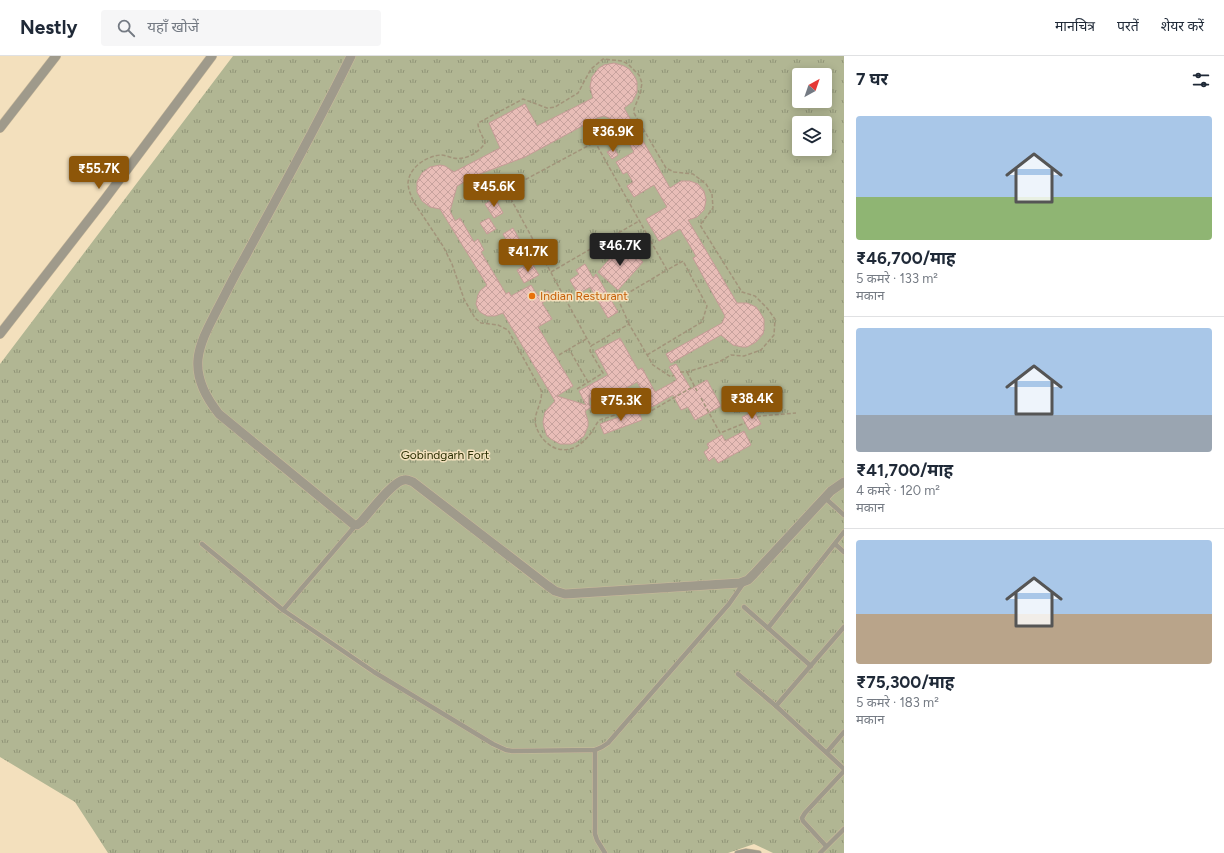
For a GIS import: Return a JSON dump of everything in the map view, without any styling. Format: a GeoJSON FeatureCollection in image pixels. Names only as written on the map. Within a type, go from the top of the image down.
{"type":"FeatureCollection","features":[{"type":"Feature","properties":{"kind":"street"},"geometry":{"type":"LineString","coordinates":[[0,128],[56,56]]}},
{"type":"Feature","properties":{"kind":"street"},"geometry":{"type":"LineString","coordinates":[[0,334],[105,199],[212,56]]}},
{"type":"Feature","properties":{"kind":"street"},"geometry":{"type":"LineString","coordinates":[[352,56],[207,329],[198,359],[204,392],[210,403],[219,414],[356,525],[362,522],[396,483],[408,480],[413,482],[548,586],[561,593],[570,594],[744,582],[754,574],[824,498],[834,488],[844,482]]}},
{"type":"Feature","properties":{"kind":"lane"},"geometry":{"type":"LineString","coordinates":[[824,498],[844,515]]}},
{"type":"Feature","properties":{"kind":"lane"},"geometry":{"type":"LineString","coordinates":[[283,610],[356,525]]}},
{"type":"Feature","properties":{"kind":"lane"},"geometry":{"type":"LineString","coordinates":[[768,628],[844,532]]}},
{"type":"Feature","properties":{"kind":"lane"},"geometry":{"type":"LineString","coordinates":[[202,544],[283,610],[374,672],[492,744],[512,751],[595,750],[608,743],[729,604],[744,582]]}},
{"type":"Feature","properties":{"kind":"lane"},"geometry":{"type":"LineString","coordinates":[[835,544],[844,552]]}},
{"type":"Feature","properties":{"kind":"lane"},"geometry":{"type":"LineString","coordinates":[[744,607],[811,666]]}},
{"type":"Feature","properties":{"kind":"lane"},"geometry":{"type":"LineString","coordinates":[[776,706],[844,627]]}},
{"type":"Feature","properties":{"kind":"lane"},"geometry":{"type":"LineString","coordinates":[[738,674],[827,752],[844,770],[804,813],[802,818],[826,846]]}},
{"type":"Feature","properties":{"kind":"lane"},"geometry":{"type":"LineString","coordinates":[[827,752],[844,732]]}},
{"type":"Feature","properties":{"kind":"lane"},"geometry":{"type":"LineString","coordinates":[[595,750],[595,834],[606,853]]}},
{"type":"Feature","properties":{"kind":"lane"},"geometry":{"type":"LineString","coordinates":[[820,853],[844,829]]}},
{"type":"Feature","properties":{"kind":"lane"},"geometry":{"type":"LineString","coordinates":[[738,853],[746,851],[760,853]]}},
{"type":"Feature","properties":{"kind":"path"},"geometry":{"type":"LineString","coordinates":[[680,372],[687,372],[719,362],[731,355],[744,356],[761,350],[774,335],[775,319],[755,296],[742,292],[700,225],[713,208],[712,194],[706,184],[693,174],[674,172],[666,168],[650,142],[634,113],[642,84],[639,75],[628,64],[622,61],[603,59],[591,69],[578,93],[555,106],[547,108],[523,99],[478,123],[478,127],[485,144],[476,153],[461,159],[454,159],[443,155],[427,158],[411,172],[408,182],[413,201],[443,246],[452,264],[464,300],[475,318],[481,323],[498,324],[508,330],[541,390],[542,394],[536,414],[535,424],[540,435],[548,444],[559,449],[566,450],[580,446],[599,421],[641,406],[646,414],[694,386]]}},
{"type":"Feature","properties":{"kind":"path"},"geometry":{"type":"LineString","coordinates":[[577,390],[603,374],[590,351],[590,346],[586,338],[506,190],[595,142],[667,270]]}},
{"type":"Feature","properties":{"kind":"path"},"geometry":{"type":"LineString","coordinates":[[550,272],[639,221]]}},
{"type":"Feature","properties":{"kind":"path"},"geometry":{"type":"LineString","coordinates":[[647,356],[702,322],[707,306],[683,261],[618,298],[629,324],[647,356],[653,365],[671,377],[674,375]]}},
{"type":"Feature","properties":{"kind":"path"},"geometry":{"type":"LineString","coordinates":[[590,346],[629,324]]}},
{"type":"Feature","properties":{"kind":"path"},"geometry":{"type":"LineString","coordinates":[[559,355],[586,338]]}},
{"type":"Feature","properties":{"kind":"path"},"geometry":{"type":"LineString","coordinates":[[569,349],[588,382]]}},
{"type":"Feature","properties":{"kind":"path"},"geometry":{"type":"LineString","coordinates":[[687,372],[697,391]]}},
{"type":"Feature","properties":{"kind":"path"},"geometry":{"type":"LineString","coordinates":[[700,398],[720,433],[745,423]]}},
{"type":"Feature","properties":{"kind":"path"},"geometry":{"type":"LineString","coordinates":[[757,417],[773,414],[796,413]]}},
{"type":"Feature","properties":{"kind":"green space","name":"Gobindgarh Fort"},"geometry":{"type":"Polygon","coordinates":[[[233,56],[844,56],[844,853],[773,853],[754,844],[728,853],[108,853],[75,802],[0,757],[0,364],[233,56]]]}},
{"type":"Feature","properties":{"kind":"building"},"geometry":{"type":"Polygon","coordinates":[[[614,63],[629,69],[635,77],[637,82],[637,92],[632,102],[624,108],[670,188],[681,181],[690,181],[698,184],[704,191],[706,200],[704,210],[697,217],[688,220],[737,303],[747,303],[756,307],[764,319],[764,329],[763,334],[756,342],[747,347],[733,345],[721,335],[671,363],[666,354],[722,323],[725,316],[693,258],[696,256],[680,229],[659,241],[646,219],[667,207],[654,185],[634,197],[627,186],[633,182],[627,172],[623,174],[616,162],[634,152],[614,121],[604,116],[597,118],[525,157],[477,175],[457,186],[450,211],[455,221],[460,218],[474,242],[478,239],[484,250],[481,252],[506,294],[509,292],[511,296],[531,285],[538,296],[548,291],[552,297],[542,303],[552,319],[538,327],[573,386],[557,396],[586,405],[579,391],[608,375],[595,351],[620,338],[638,370],[642,368],[655,392],[677,380],[669,367],[676,364],[691,389],[707,380],[721,406],[695,420],[688,407],[681,410],[673,395],[652,407],[637,382],[585,411],[588,426],[584,436],[576,442],[571,444],[560,444],[547,436],[543,422],[545,412],[555,401],[503,313],[495,316],[487,316],[478,309],[476,304],[478,295],[487,285],[440,209],[430,207],[422,201],[417,192],[417,182],[422,173],[430,167],[440,165],[445,166],[454,172],[500,148],[489,123],[525,104],[537,126],[593,98],[590,87],[592,77],[599,68],[604,65],[614,63]],[[589,395],[589,405],[593,406],[589,395]]]}},
{"type":"Feature","properties":{"kind":"building"},"geometry":{"type":"Polygon","coordinates":[[[614,148],[618,155],[612,159],[607,152],[614,148]]]}},
{"type":"Feature","properties":{"kind":"building"},"geometry":{"type":"Polygon","coordinates":[[[495,198],[503,213],[494,218],[485,204],[495,198]]]}},
{"type":"Feature","properties":{"kind":"building"},"geometry":{"type":"Polygon","coordinates":[[[489,218],[496,229],[487,234],[480,223],[489,218]]]}},
{"type":"Feature","properties":{"kind":"building"},"geometry":{"type":"Polygon","coordinates":[[[513,228],[522,244],[512,250],[503,234],[513,228]]]}},
{"type":"Feature","properties":{"kind":"building"},"geometry":{"type":"Polygon","coordinates":[[[623,244],[643,262],[618,290],[598,272],[623,244]]]}},
{"type":"Feature","properties":{"kind":"building"},"geometry":{"type":"Polygon","coordinates":[[[531,262],[539,275],[524,283],[517,270],[531,262]]]}},
{"type":"Feature","properties":{"kind":"building"},"geometry":{"type":"Polygon","coordinates":[[[585,264],[593,278],[596,274],[618,312],[608,318],[590,287],[578,294],[570,280],[579,274],[576,270],[585,264]]]}},
{"type":"Feature","properties":{"kind":"building"},"geometry":{"type":"Polygon","coordinates":[[[638,410],[642,420],[604,434],[600,424],[638,410]]]}},
{"type":"Feature","properties":{"kind":"building"},"geometry":{"type":"Polygon","coordinates":[[[754,411],[761,424],[749,430],[742,417],[754,411]]]}},
{"type":"Feature","properties":{"kind":"building"},"geometry":{"type":"Polygon","coordinates":[[[744,431],[751,445],[718,463],[714,457],[709,461],[704,452],[709,448],[707,444],[722,435],[725,441],[744,431]]]}},
{"type":"Feature","properties":{"kind":"place","name":"Indian Resturant"},"geometry":{"type":"Point","coordinates":[532,296]}}]}
